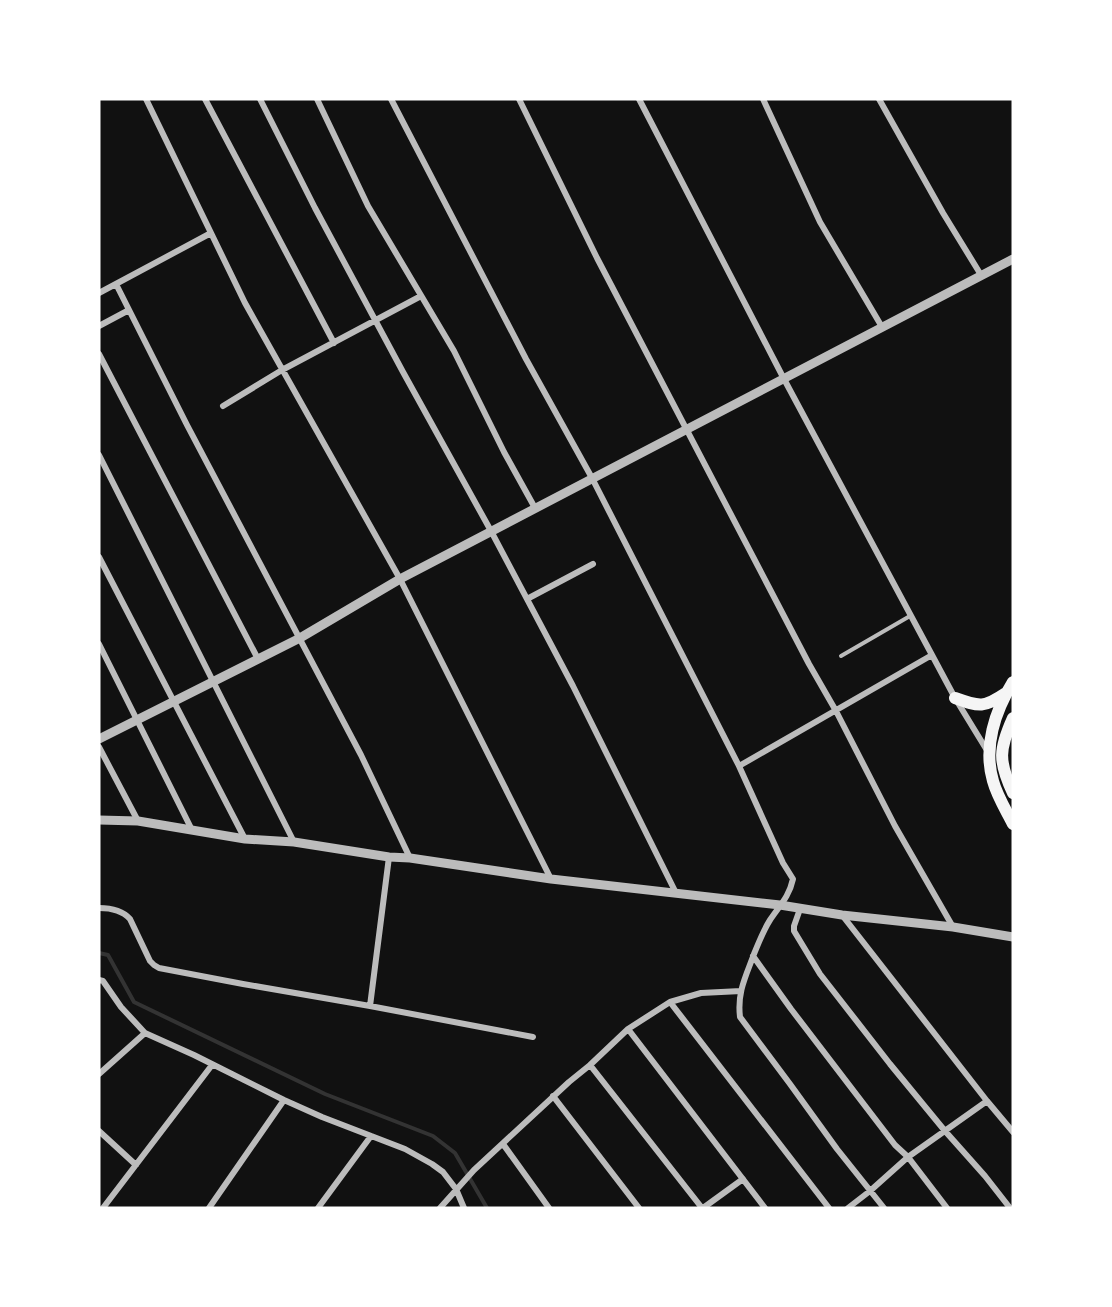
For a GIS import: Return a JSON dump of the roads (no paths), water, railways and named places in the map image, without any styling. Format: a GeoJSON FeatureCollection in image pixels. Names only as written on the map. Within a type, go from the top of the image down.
{"type":"FeatureCollection","features":[{"type":"Feature","properties":{"kind":"highway"},"geometry":{"type":"LineString","coordinates":[[1013,682],[1006,693],[991,735],[988,754],[992,780],[1013,824]]}},
{"type":"Feature","properties":{"kind":"highway"},"geometry":{"type":"LineString","coordinates":[[955,698],[972,704],[984,705],[992,703],[1006,693]]}},
{"type":"Feature","properties":{"kind":"highway"},"geometry":{"type":"LineString","coordinates":[[1013,718],[1001,754],[1002,764],[1013,793]]}},
{"type":"Feature","properties":{"kind":"street"},"geometry":{"type":"LineString","coordinates":[[146,99],[245,303],[400,579],[551,879]]}},
{"type":"Feature","properties":{"kind":"street"},"geometry":{"type":"LineString","coordinates":[[205,99],[334,343]]}},
{"type":"Feature","properties":{"kind":"street"},"geometry":{"type":"LineString","coordinates":[[260,99],[321,218],[578,696],[676,893]]}},
{"type":"Feature","properties":{"kind":"street"},"geometry":{"type":"LineString","coordinates":[[317,99],[369,206],[454,351],[504,452],[535,508]]}},
{"type":"Feature","properties":{"kind":"street"},"geometry":{"type":"LineString","coordinates":[[390,99],[526,359],[592,478],[739,766],[783,863],[793,879],[789,894],[760,938],[746,971],[741,991],[740,1017],[837,1149],[884,1208]]}},
{"type":"Feature","properties":{"kind":"street"},"geometry":{"type":"LineString","coordinates":[[519,99],[597,258],[809,664],[836,711],[895,826],[953,927]]}},
{"type":"Feature","properties":{"kind":"street"},"geometry":{"type":"LineString","coordinates":[[639,99],[784,379],[955,698],[988,754],[1002,764]]}},
{"type":"Feature","properties":{"kind":"street"},"geometry":{"type":"LineString","coordinates":[[763,99],[820,222],[882,327]]}},
{"type":"Feature","properties":{"kind":"street"},"geometry":{"type":"LineString","coordinates":[[879,99],[981,275]]}},
{"type":"Feature","properties":{"kind":"street"},"geometry":{"type":"LineString","coordinates":[[99,293],[211,233]]}},
{"type":"Feature","properties":{"kind":"street"},"geometry":{"type":"LineString","coordinates":[[99,739],[300,638],[400,579],[1013,259]]}},
{"type":"Feature","properties":{"kind":"street"},"geometry":{"type":"LineString","coordinates":[[116,284],[187,425],[361,755],[410,858]]}},
{"type":"Feature","properties":{"kind":"street"},"geometry":{"type":"LineString","coordinates":[[223,406],[282,370],[422,296]]}},
{"type":"Feature","properties":{"kind":"street"},"geometry":{"type":"LineString","coordinates":[[99,326],[129,310]]}},
{"type":"Feature","properties":{"kind":"street"},"geometry":{"type":"LineString","coordinates":[[99,354],[258,659]]}},
{"type":"Feature","properties":{"kind":"street"},"geometry":{"type":"LineString","coordinates":[[99,455],[294,842]]}},
{"type":"Feature","properties":{"kind":"street"},"geometry":{"type":"LineString","coordinates":[[99,557],[245,839]]}},
{"type":"Feature","properties":{"kind":"street"},"geometry":{"type":"LineString","coordinates":[[527,599],[593,564]]}},
{"type":"Feature","properties":{"kind":"street"},"geometry":{"type":"LineString","coordinates":[[99,644],[192,830]]}},
{"type":"Feature","properties":{"kind":"street"},"geometry":{"type":"LineString","coordinates":[[739,766],[932,655]]}},
{"type":"Feature","properties":{"kind":"street"},"geometry":{"type":"LineString","coordinates":[[99,747],[138,821]]}},
{"type":"Feature","properties":{"kind":"street"},"geometry":{"type":"LineString","coordinates":[[99,820],[138,821],[245,839],[294,842],[551,879],[780,905],[1013,937]]}},
{"type":"Feature","properties":{"kind":"street"},"geometry":{"type":"LineString","coordinates":[[370,1006],[389,857]]}},
{"type":"Feature","properties":{"kind":"street"},"geometry":{"type":"LineString","coordinates":[[99,908],[114,909],[126,914],[150,961],[159,968],[533,1037]]}},
{"type":"Feature","properties":{"kind":"street"},"geometry":{"type":"LineString","coordinates":[[800,909],[794,931],[820,974],[890,1064],[945,1131],[986,1176],[1010,1208]]}},
{"type":"Feature","properties":{"kind":"street"},"geometry":{"type":"LineString","coordinates":[[842,915],[1013,1132]]}},
{"type":"Feature","properties":{"kind":"street"},"geometry":{"type":"LineString","coordinates":[[753,956],[895,1145],[908,1157],[947,1208]]}},
{"type":"Feature","properties":{"kind":"street"},"geometry":{"type":"LineString","coordinates":[[99,980],[103,981],[121,1007],[145,1034],[284,1100],[405,1149],[443,1172],[456,1189],[464,1208]]}},
{"type":"Feature","properties":{"kind":"street"},"geometry":{"type":"LineString","coordinates":[[440,1208],[474,1170],[628,1029],[670,1002],[702,993],[741,991]]}},
{"type":"Feature","properties":{"kind":"street"},"geometry":{"type":"LineString","coordinates":[[670,1002],[829,1208]]}},
{"type":"Feature","properties":{"kind":"street"},"geometry":{"type":"LineString","coordinates":[[628,1029],[765,1208]]}},
{"type":"Feature","properties":{"kind":"street"},"geometry":{"type":"LineString","coordinates":[[99,1074],[145,1034]]}},
{"type":"Feature","properties":{"kind":"street"},"geometry":{"type":"LineString","coordinates":[[103,1208],[212,1065]]}},
{"type":"Feature","properties":{"kind":"street"},"geometry":{"type":"LineString","coordinates":[[590,1065],[703,1208],[743,1179]]}},
{"type":"Feature","properties":{"kind":"street"},"geometry":{"type":"LineString","coordinates":[[553,1096],[639,1208]]}},
{"type":"Feature","properties":{"kind":"street"},"geometry":{"type":"LineString","coordinates":[[209,1208],[284,1100]]}},
{"type":"Feature","properties":{"kind":"street"},"geometry":{"type":"LineString","coordinates":[[848,1208],[908,1157],[987,1101]]}},
{"type":"Feature","properties":{"kind":"street"},"geometry":{"type":"LineString","coordinates":[[99,1131],[136,1165]]}},
{"type":"Feature","properties":{"kind":"street"},"geometry":{"type":"LineString","coordinates":[[318,1208],[371,1136]]}},
{"type":"Feature","properties":{"kind":"street"},"geometry":{"type":"LineString","coordinates":[[503,1144],[549,1208]]}},
{"type":"Feature","properties":{"kind":"lane"},"geometry":{"type":"LineString","coordinates":[[841,656],[910,615]]}},
{"type":"Feature","properties":{"kind":"waterway"},"geometry":{"type":"LineString","coordinates":[[99,953],[108,955],[134,1002],[325,1094],[433,1136],[455,1153],[487,1208]]}}]}
